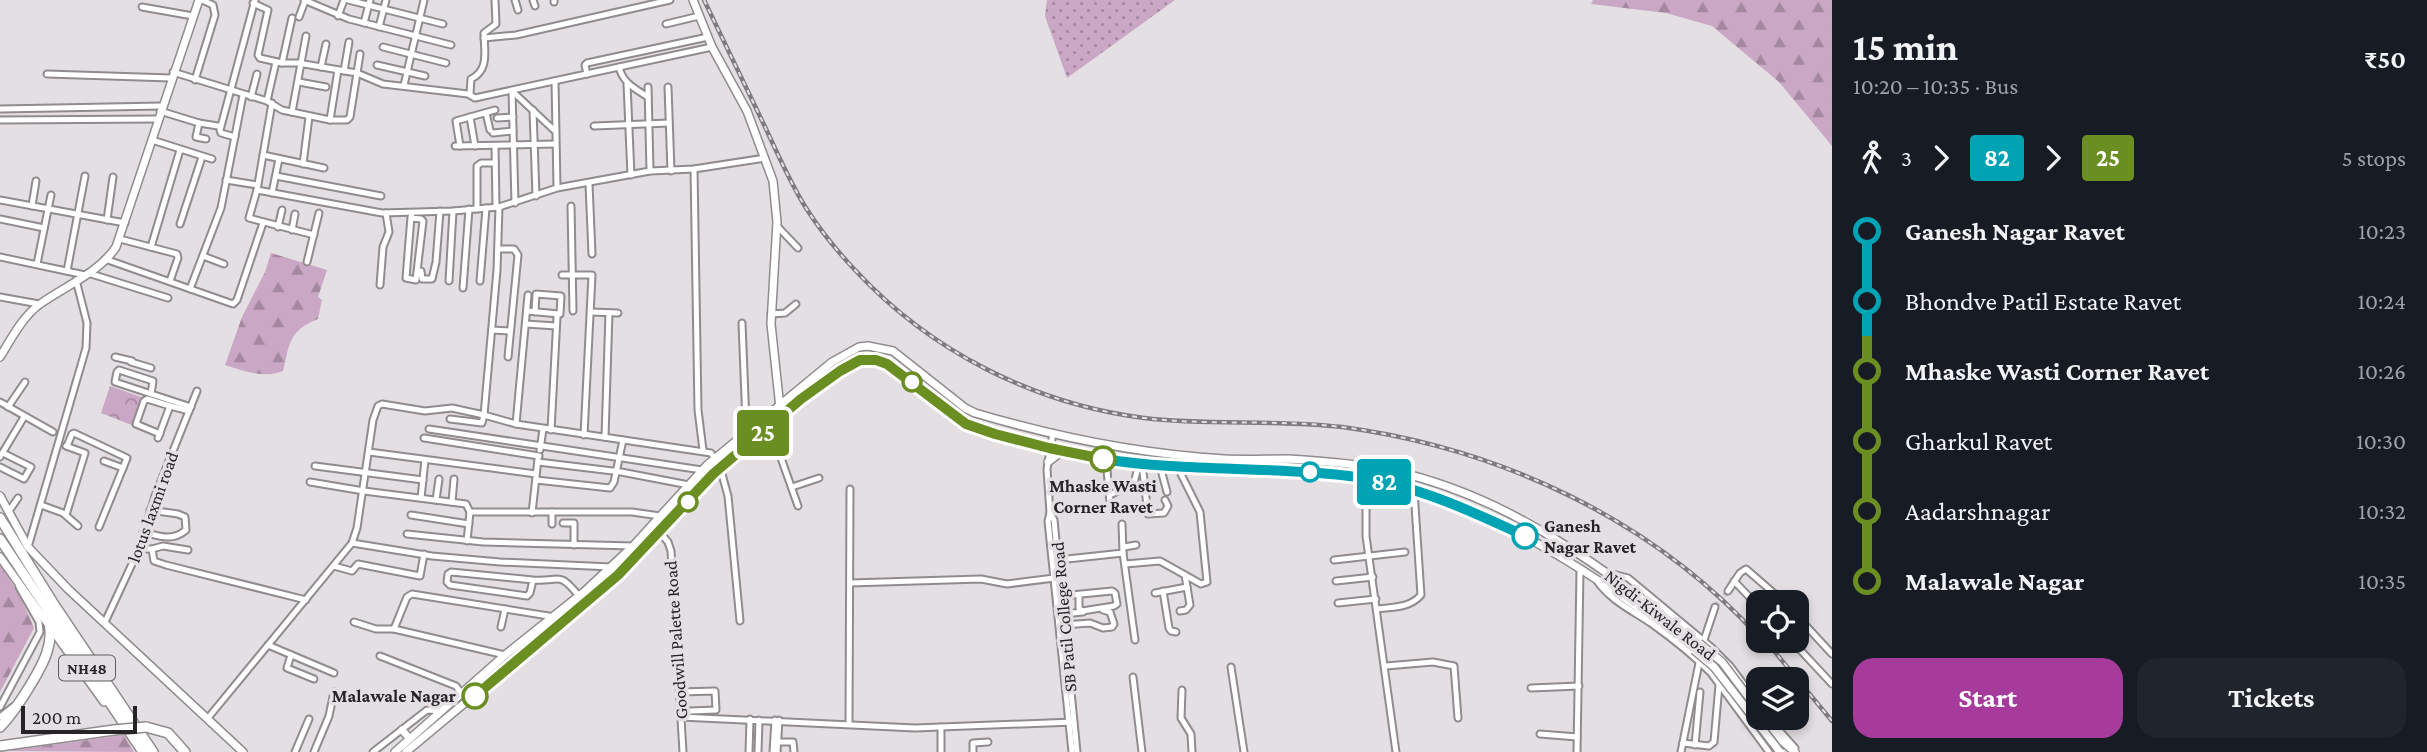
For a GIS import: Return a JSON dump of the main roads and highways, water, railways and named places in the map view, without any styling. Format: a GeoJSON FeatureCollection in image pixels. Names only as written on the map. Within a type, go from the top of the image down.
{"type":"FeatureCollection","features":[{"type":"Feature","properties":{"kind":"highway","name":"NH48"},"geometry":{"type":"LineString","coordinates":[[0,518],[25,550],[153,752]]}},
{"type":"Feature","properties":{"kind":"highway","name":"NH48"},"geometry":{"type":"LineString","coordinates":[[0,539],[143,752]]}},
{"type":"Feature","properties":{"kind":"highway"},"geometry":{"type":"LineString","coordinates":[[0,727],[10,716],[43,660],[50,628],[44,605]]}},
{"type":"Feature","properties":{"kind":"highway"},"geometry":{"type":"LineString","coordinates":[[0,746],[146,727],[165,731],[184,751]]}},
{"type":"Feature","properties":{"kind":"main road"},"geometry":{"type":"LineString","coordinates":[[0,357],[4,343],[39,304],[86,274],[113,252],[120,239],[172,75],[200,0]]}},
{"type":"Feature","properties":{"kind":"main road"},"geometry":{"type":"LineString","coordinates":[[406,752],[618,575],[720,467],[781,417],[772,351],[771,314],[777,226],[776,195],[747,111],[712,47],[693,0]]}},
{"type":"Feature","properties":{"kind":"main road","name":"Nigdi-Kiwale Road"},"geometry":{"type":"LineString","coordinates":[[395,752],[505,655],[555,617],[611,567],[715,458],[832,362],[859,346],[868,346],[893,351],[975,413],[1081,441],[1147,452],[1226,459],[1333,462],[1373,467],[1416,477],[1485,502],[1545,533],[1605,572],[1660,618],[1714,667],[1780,752]]}},
{"type":"Feature","properties":{"kind":"main road","name":"Nigdi-Kiwale Road"},"geometry":{"type":"LineString","coordinates":[[781,417],[840,371],[866,359],[897,369],[966,424],[1061,451],[1178,468],[1318,472],[1366,478],[1414,491],[1480,514],[1525,536],[1660,618],[1715,655],[1746,694]]}},
{"type":"Feature","properties":{"kind":"main road"},"geometry":{"type":"LineString","coordinates":[[1048,461],[1061,451]]}},
{"type":"Feature","properties":{"kind":"main road"},"geometry":{"type":"LineString","coordinates":[[0,496],[25,550],[243,752]]}},
{"type":"Feature","properties":{"kind":"main road"},"geometry":{"type":"LineString","coordinates":[[0,557],[128,732],[137,752]]}},
{"type":"Feature","properties":{"kind":"main road"},"geometry":{"type":"LineString","coordinates":[[402,730],[410,739]]}},
{"type":"Feature","properties":{"kind":"main road"},"geometry":{"type":"LineString","coordinates":[[1774,730],[1782,741],[1795,750]]}},
{"type":"Feature","properties":{"kind":"tunnel"},"geometry":{"type":"LineString","coordinates":[[1715,607],[1728,591]]}},
{"type":"Feature","properties":{"kind":"railway"},"geometry":{"type":"LineString","coordinates":[[704,0],[790,180],[817,224],[848,263],[884,299],[950,349],[1024,386],[1103,411],[1168,420],[1342,427],[1401,437],[1458,452],[1515,472],[1569,496],[1621,524],[1671,557],[1717,595],[1746,624]]}},
{"type":"Feature","properties":{"kind":"railway"},"geometry":{"type":"LineString","coordinates":[[1776,653],[1832,721]]}},
{"type":"Feature","properties":{"kind":"place","name":"Mhaske Wasti Corner Ravet"},"geometry":{"type":"Point","coordinates":[1103,459]}},
{"type":"Feature","properties":{"kind":"place","name":"Ganesh Nagar Ravet"},"geometry":{"type":"Point","coordinates":[1525,536]}},
{"type":"Feature","properties":{"kind":"place","name":"Malawale Nagar"},"geometry":{"type":"Point","coordinates":[475,696]}}]}
